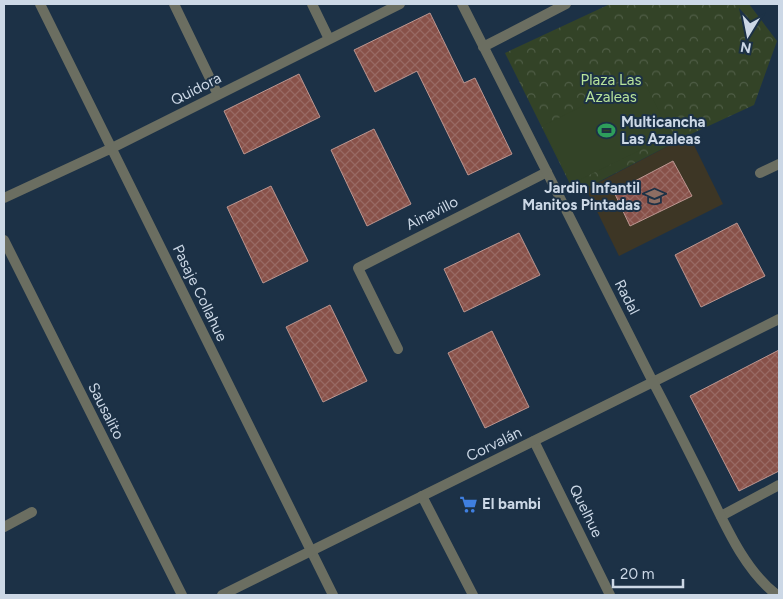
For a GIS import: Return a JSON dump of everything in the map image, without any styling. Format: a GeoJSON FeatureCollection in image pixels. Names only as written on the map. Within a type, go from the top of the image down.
{"type":"FeatureCollection","features":[{"type":"Feature","properties":{"kind":"street","name":"Pasaje Collahue"},"geometry":{"type":"LineString","coordinates":[[40,4],[333,595]]}},
{"type":"Feature","properties":{"kind":"street"},"geometry":{"type":"LineString","coordinates":[[174,4],[218,95]]}},
{"type":"Feature","properties":{"kind":"street"},"geometry":{"type":"LineString","coordinates":[[312,4],[328,40]]}},
{"type":"Feature","properties":{"kind":"street","name":"Quidora"},"geometry":{"type":"LineString","coordinates":[[4,198],[112,148],[400,4]]}},
{"type":"Feature","properties":{"kind":"street","name":"Radal"},"geometry":{"type":"LineString","coordinates":[[462,4],[721,516],[764,585],[777,595]]}},
{"type":"Feature","properties":{"kind":"street"},"geometry":{"type":"LineString","coordinates":[[483,47],[566,4]]}},
{"type":"Feature","properties":{"kind":"street"},"geometry":{"type":"LineString","coordinates":[[760,173],[779,164]]}},
{"type":"Feature","properties":{"kind":"street","name":"Ainavillo"},"geometry":{"type":"LineString","coordinates":[[398,349],[358,268],[547,172]]}},
{"type":"Feature","properties":{"kind":"street","name":"Sausalito"},"geometry":{"type":"LineString","coordinates":[[4,240],[182,595]]}},
{"type":"Feature","properties":{"kind":"street","name":"Corvalán"},"geometry":{"type":"LineString","coordinates":[[222,595],[779,319]]}},
{"type":"Feature","properties":{"kind":"street","name":"Quelhue"},"geometry":{"type":"LineString","coordinates":[[534,441],[610,595]]}},
{"type":"Feature","properties":{"kind":"street"},"geometry":{"type":"LineString","coordinates":[[721,516],[779,485]]}},
{"type":"Feature","properties":{"kind":"street"},"geometry":{"type":"LineString","coordinates":[[422,496],[473,595]]}},
{"type":"Feature","properties":{"kind":"street"},"geometry":{"type":"LineString","coordinates":[[4,527],[32,512]]}},
{"type":"Feature","properties":{"kind":"shaded area","name":"Jardin Infantil Manitos Pintadas"},"geometry":{"type":"Polygon","coordinates":[[[689,135],[723,204],[619,256],[586,189],[689,135]]]}},
{"type":"Feature","properties":{"kind":"green space","name":"Plaza Las Azaleas"},"geometry":{"type":"Polygon","coordinates":[[[610,4],[749,4],[777,41],[754,105],[689,135],[575,194],[505,53],[610,4]]]}},
{"type":"Feature","properties":{"kind":"green space","name":"Multicancha Las Azaleas"},"geometry":{"type":"Polygon","coordinates":[[[642,77],[671,135],[571,184],[542,126],[642,77]]]}},
{"type":"Feature","properties":{"kind":"building"},"geometry":{"type":"Polygon","coordinates":[[[430,13],[464,83],[475,78],[512,154],[468,175],[417,71],[375,92],[354,50],[430,13]]]}},
{"type":"Feature","properties":{"kind":"building"},"geometry":{"type":"Polygon","coordinates":[[[299,74],[320,117],[244,154],[224,111],[299,74]]]}},
{"type":"Feature","properties":{"kind":"building"},"geometry":{"type":"Polygon","coordinates":[[[374,129],[411,204],[367,226],[331,150],[374,129]]]}},
{"type":"Feature","properties":{"kind":"building"},"geometry":{"type":"Polygon","coordinates":[[[673,161],[692,196],[630,226],[614,192],[673,161]]]}},
{"type":"Feature","properties":{"kind":"building"},"geometry":{"type":"Polygon","coordinates":[[[271,186],[308,261],[263,283],[227,207],[271,186]]]}},
{"type":"Feature","properties":{"kind":"building"},"geometry":{"type":"Polygon","coordinates":[[[737,223],[765,276],[701,307],[675,255],[737,223]]]}},
{"type":"Feature","properties":{"kind":"building"},"geometry":{"type":"Polygon","coordinates":[[[519,233],[540,275],[464,312],[444,269],[519,233]]]}},
{"type":"Feature","properties":{"kind":"building"},"geometry":{"type":"Polygon","coordinates":[[[330,305],[367,381],[323,402],[286,327],[330,305]]]}},
{"type":"Feature","properties":{"kind":"building"},"geometry":{"type":"Polygon","coordinates":[[[492,331],[529,407],[485,428],[448,353],[492,331]]]}},
{"type":"Feature","properties":{"kind":"building"},"geometry":{"type":"Polygon","coordinates":[[[779,350],[779,471],[739,491],[690,396],[779,350]]]}},
{"type":"Feature","properties":{"kind":"place","name":"Multicancha Las Azaleas"},"geometry":{"type":"Point","coordinates":[607,131]}},
{"type":"Feature","properties":{"kind":"place","name":"Jardin Infantil Manitos Pintadas"},"geometry":{"type":"Point","coordinates":[654,197]}},
{"type":"Feature","properties":{"kind":"place","name":"El bambi"},"geometry":{"type":"Point","coordinates":[468,504]}}]}
